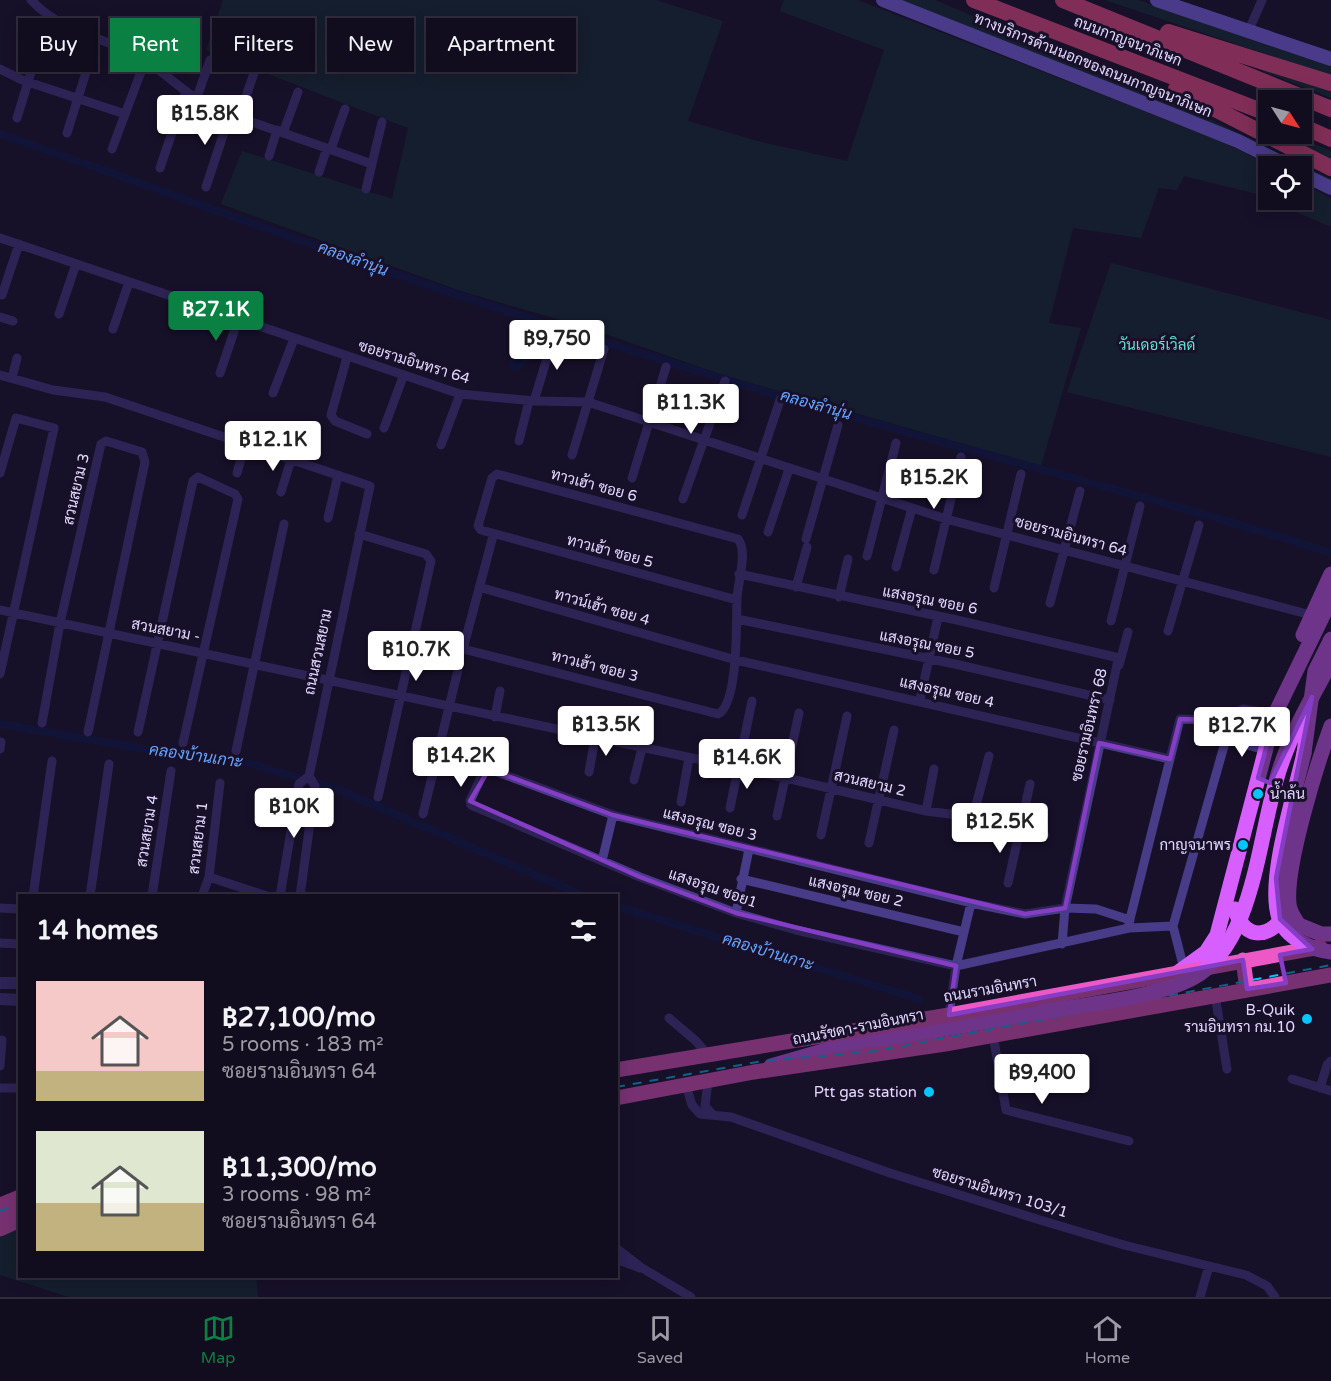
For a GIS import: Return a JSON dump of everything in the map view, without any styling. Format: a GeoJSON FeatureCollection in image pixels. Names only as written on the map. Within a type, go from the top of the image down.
{"type":"FeatureCollection","features":[{"type":"Feature","properties":{"kind":"highway","name":"ถนนกาญจนาภิเษก"},"geometry":{"type":"LineString","coordinates":[[974,0],[1098,50],[1258,110]]}},
{"type":"Feature","properties":{"kind":"highway","name":"ถนนกาญจนาภิเษก"},"geometry":{"type":"LineString","coordinates":[[1063,0],[1331,109]]}},
{"type":"Feature","properties":{"kind":"highway"},"geometry":{"type":"LineString","coordinates":[[1100,14],[1217,46],[1331,83]]}},
{"type":"Feature","properties":{"kind":"highway"},"geometry":{"type":"LineString","coordinates":[[1098,50],[1331,168]]}},
{"type":"Feature","properties":{"kind":"highway"},"geometry":{"type":"LineString","coordinates":[[1312,130],[1331,139]]}},
{"type":"Feature","properties":{"kind":"highway","name":"ถนนรามอินทรา"},"geometry":{"type":"LineString","coordinates":[[618,1072],[1331,945]]}},
{"type":"Feature","properties":{"kind":"highway"},"geometry":{"type":"LineString","coordinates":[[1280,955],[1286,983]]}},
{"type":"Feature","properties":{"kind":"highway"},"geometry":{"type":"LineString","coordinates":[[1243,960],[1247,989]]}},
{"type":"Feature","properties":{"kind":"highway"},"geometry":{"type":"LineString","coordinates":[[618,1098],[754,1072],[993,1035],[1331,975]]}},
{"type":"Feature","properties":{"kind":"highway"},"geometry":{"type":"LineString","coordinates":[[1152,1006],[1160,988],[1154,976]]}},
{"type":"Feature","properties":{"kind":"highway"},"geometry":{"type":"LineString","coordinates":[[618,1093],[661,1089]]}},
{"type":"Feature","properties":{"kind":"highway"},"geometry":{"type":"LineString","coordinates":[[0,1196],[18,1189]]}},
{"type":"Feature","properties":{"kind":"highway"},"geometry":{"type":"LineString","coordinates":[[0,1205],[18,1198]]}},
{"type":"Feature","properties":{"kind":"highway"},"geometry":{"type":"LineString","coordinates":[[0,1217],[18,1210]]}},
{"type":"Feature","properties":{"kind":"highway"},"geometry":{"type":"LineString","coordinates":[[0,1229],[18,1221]]}},
{"type":"Feature","properties":{"kind":"main road","name":"ทางบริการด้านนอกของถนนกาญจนาภิเษก"},"geometry":{"type":"LineString","coordinates":[[883,0],[1186,120],[1266,156]]}},
{"type":"Feature","properties":{"kind":"main road"},"geometry":{"type":"LineString","coordinates":[[1157,0],[1331,59]]}},
{"type":"Feature","properties":{"kind":"main road"},"geometry":{"type":"LineString","coordinates":[[1312,179],[1331,188]]}},
{"type":"Feature","properties":{"kind":"main road"},"geometry":{"type":"LineString","coordinates":[[1180,971],[1206,952],[1213,944],[1222,924],[1275,714],[1311,615],[1331,574]]}},
{"type":"Feature","properties":{"kind":"main road"},"geometry":{"type":"LineString","coordinates":[[1275,714],[1331,599]]}},
{"type":"Feature","properties":{"kind":"main road"},"geometry":{"type":"LineString","coordinates":[[1331,626],[1315,671],[1304,753],[1276,878],[1276,900],[1280,919],[1290,934],[1314,950],[1331,952]]}},
{"type":"Feature","properties":{"kind":"main road"},"geometry":{"type":"LineString","coordinates":[[1315,671],[1331,639]]}},
{"type":"Feature","properties":{"kind":"main road","name":"ถนนรัชดา-รามอินทรา"},"geometry":{"type":"LineString","coordinates":[[754,1072],[830,1049],[1042,1012],[1180,984],[1204,971],[1224,951],[1232,939],[1244,909],[1280,766],[1299,722],[1331,662]]}},
{"type":"Feature","properties":{"kind":"main road"},"geometry":{"type":"LineString","coordinates":[[1230,891],[1237,917],[1247,930],[1258,934],[1270,931],[1277,925],[1289,905],[1291,870],[1331,726]]}},
{"type":"Feature","properties":{"kind":"main road"},"geometry":{"type":"LineString","coordinates":[[1289,905],[1299,925],[1321,934],[1331,934]]}},
{"type":"Feature","properties":{"kind":"street"},"geometry":{"type":"LineString","coordinates":[[31,0],[51,17],[110,46]]}},
{"type":"Feature","properties":{"kind":"street"},"geometry":{"type":"LineString","coordinates":[[1248,32],[1262,0]]}},
{"type":"Feature","properties":{"kind":"street"},"geometry":{"type":"LineString","coordinates":[[196,100],[210,60]]}},
{"type":"Feature","properties":{"kind":"street"},"geometry":{"type":"LineString","coordinates":[[0,69],[28,82],[125,114]]}},
{"type":"Feature","properties":{"kind":"street"},"geometry":{"type":"LineString","coordinates":[[17,118],[31,72]]}},
{"type":"Feature","properties":{"kind":"street"},"geometry":{"type":"LineString","coordinates":[[67,133],[86,72]]}},
{"type":"Feature","properties":{"kind":"street"},"geometry":{"type":"LineString","coordinates":[[112,149],[141,72]]}},
{"type":"Feature","properties":{"kind":"street"},"geometry":{"type":"LineString","coordinates":[[159,72],[196,100],[234,116],[372,164]]}},
{"type":"Feature","properties":{"kind":"street"},"geometry":{"type":"LineString","coordinates":[[206,187],[254,73]]}},
{"type":"Feature","properties":{"kind":"street"},"geometry":{"type":"LineString","coordinates":[[269,156],[298,92]]}},
{"type":"Feature","properties":{"kind":"street"},"geometry":{"type":"LineString","coordinates":[[160,168],[185,93]]}},
{"type":"Feature","properties":{"kind":"street"},"geometry":{"type":"LineString","coordinates":[[320,172],[345,109]]}},
{"type":"Feature","properties":{"kind":"street"},"geometry":{"type":"LineString","coordinates":[[366,189],[382,122]]}},
{"type":"Feature","properties":{"kind":"street","name":"ซอยรามอินทรา 64"},"geometry":{"type":"LineString","coordinates":[[0,238],[403,377],[460,394],[531,401],[588,402],[946,519],[1311,615]]}},
{"type":"Feature","properties":{"kind":"street"},"geometry":{"type":"LineString","coordinates":[[2,295],[19,244]]}},
{"type":"Feature","properties":{"kind":"street"},"geometry":{"type":"LineString","coordinates":[[59,314],[76,264]]}},
{"type":"Feature","properties":{"kind":"street"},"geometry":{"type":"LineString","coordinates":[[113,329],[129,282]]}},
{"type":"Feature","properties":{"kind":"street"},"geometry":{"type":"LineString","coordinates":[[0,317],[13,321]]}},
{"type":"Feature","properties":{"kind":"street"},"geometry":{"type":"LineString","coordinates":[[220,373],[238,320]]}},
{"type":"Feature","properties":{"kind":"street"},"geometry":{"type":"LineString","coordinates":[[519,441],[555,332]]}},
{"type":"Feature","properties":{"kind":"street"},"geometry":{"type":"LineString","coordinates":[[273,393],[294,339]]}},
{"type":"Feature","properties":{"kind":"street"},"geometry":{"type":"LineString","coordinates":[[572,455],[604,349]]}},
{"type":"Feature","properties":{"kind":"street"},"geometry":{"type":"LineString","coordinates":[[347,357],[332,415],[335,421],[368,434]]}},
{"type":"Feature","properties":{"kind":"street"},"geometry":{"type":"LineString","coordinates":[[12,378],[16,358]]}},
{"type":"Feature","properties":{"kind":"street"},"geometry":{"type":"LineString","coordinates":[[632,478],[666,367]]}},
{"type":"Feature","properties":{"kind":"street"},"geometry":{"type":"LineString","coordinates":[[0,375],[52,390],[105,397],[338,475],[328,519]]}},
{"type":"Feature","properties":{"kind":"street"},"geometry":{"type":"LineString","coordinates":[[384,428],[403,377]]}},
{"type":"Feature","properties":{"kind":"street"},"geometry":{"type":"LineString","coordinates":[[683,499],[725,381]]}},
{"type":"Feature","properties":{"kind":"street"},"geometry":{"type":"LineString","coordinates":[[441,445],[460,394]]}},
{"type":"Feature","properties":{"kind":"street"},"geometry":{"type":"LineString","coordinates":[[742,515],[780,400]]}},
{"type":"Feature","properties":{"kind":"street"},"geometry":{"type":"LineString","coordinates":[[0,472],[16,418],[54,428],[0,674]]}},
{"type":"Feature","properties":{"kind":"street"},"geometry":{"type":"LineString","coordinates":[[795,587],[838,425]]}},
{"type":"Feature","properties":{"kind":"street","name":"สวนสยาม 3"},"geometry":{"type":"LineString","coordinates":[[42,723],[60,623],[101,444],[106,441],[142,452],[145,456],[88,732]]}},
{"type":"Feature","properties":{"kind":"street"},"geometry":{"type":"LineString","coordinates":[[867,556],[896,443]]}},
{"type":"Feature","properties":{"kind":"street"},"geometry":{"type":"LineString","coordinates":[[237,473],[245,445]]}},
{"type":"Feature","properties":{"kind":"street"},"geometry":{"type":"LineString","coordinates":[[934,570],[961,457]]}},
{"type":"Feature","properties":{"kind":"street"},"geometry":{"type":"LineString","coordinates":[[281,492],[291,460]]}},
{"type":"Feature","properties":{"kind":"street"},"geometry":{"type":"LineString","coordinates":[[768,532],[789,469]]}},
{"type":"Feature","properties":{"kind":"street","name":"ทาวเฮ้า ซอย 6"},"geometry":{"type":"LineString","coordinates":[[478,526],[492,478],[497,474],[738,539],[743,550],[739,574]]}},
{"type":"Feature","properties":{"kind":"street"},"geometry":{"type":"LineString","coordinates":[[994,588],[1022,474]]}},
{"type":"Feature","properties":{"kind":"street","name":"ถนนสวนสยาม"},"geometry":{"type":"LineString","coordinates":[[308,776],[370,486],[338,475]]}},
{"type":"Feature","properties":{"kind":"street"},"geometry":{"type":"LineString","coordinates":[[138,732],[193,481],[198,477],[235,494],[238,499],[183,743]]}},
{"type":"Feature","properties":{"kind":"street"},"geometry":{"type":"LineString","coordinates":[[1050,603],[1080,492]]}},
{"type":"Feature","properties":{"kind":"street"},"geometry":{"type":"LineString","coordinates":[[1111,621],[1140,506]]}},
{"type":"Feature","properties":{"kind":"street"},"geometry":{"type":"LineString","coordinates":[[896,567],[912,508]]}},
{"type":"Feature","properties":{"kind":"street"},"geometry":{"type":"LineString","coordinates":[[236,751],[284,524]]}},
{"type":"Feature","properties":{"kind":"street"},"geometry":{"type":"LineString","coordinates":[[1168,631],[1199,525]]}},
{"type":"Feature","properties":{"kind":"street","name":"ทาวเฮ้า ซอย 5"},"geometry":{"type":"LineString","coordinates":[[478,526],[493,536],[737,600]]}},
{"type":"Feature","properties":{"kind":"street"},"geometry":{"type":"LineString","coordinates":[[359,534],[426,554],[431,561],[378,797]]}},
{"type":"Feature","properties":{"kind":"street"},"geometry":{"type":"LineString","coordinates":[[479,587],[493,536]]}},
{"type":"Feature","properties":{"kind":"street"},"geometry":{"type":"LineString","coordinates":[[839,597],[848,560]]}},
{"type":"Feature","properties":{"kind":"street"},"geometry":{"type":"LineString","coordinates":[[736,660],[739,574]]}},
{"type":"Feature","properties":{"kind":"street","name":"แสงอรุณ ซอย 6"},"geometry":{"type":"LineString","coordinates":[[739,574],[938,617],[1117,661]]}},
{"type":"Feature","properties":{"kind":"street","name":"ทาวเฮ้า ซอย 3"},"geometry":{"type":"LineString","coordinates":[[479,587],[463,649],[718,714],[726,707],[736,660]]}},
{"type":"Feature","properties":{"kind":"street","name":"ทาวน์เฮ้า ซอย 4"},"geometry":{"type":"LineString","coordinates":[[479,587],[716,655]]}},
{"type":"Feature","properties":{"kind":"street","name":"สวนสยาม -"},"geometry":{"type":"LineString","coordinates":[[0,610],[327,680]]}},
{"type":"Feature","properties":{"kind":"street"},"geometry":{"type":"LineString","coordinates":[[920,700],[938,617]]}},
{"type":"Feature","properties":{"kind":"street","name":"แสงอรุณ ซอย 5"},"geometry":{"type":"LineString","coordinates":[[737,618],[1110,700]]}},
{"type":"Feature","properties":{"kind":"street","name":"ซอยรามอินทรา 68"},"geometry":{"type":"LineString","coordinates":[[1062,944],[1065,908],[1099,743],[1117,661],[1128,632]]}},
{"type":"Feature","properties":{"kind":"street","name":"แสงอรุณ ซอย 4"},"geometry":{"type":"LineString","coordinates":[[716,655],[1170,759]]}},
{"type":"Feature","properties":{"kind":"street"},"geometry":{"type":"LineString","coordinates":[[423,814],[458,670]]}},
{"type":"Feature","properties":{"kind":"street","name":"สวนสยาม 2"},"geometry":{"type":"LineString","coordinates":[[327,680],[786,778],[926,811],[973,817],[1045,835]]}},
{"type":"Feature","properties":{"kind":"street"},"geometry":{"type":"LineString","coordinates":[[495,717],[500,691]]}},
{"type":"Feature","properties":{"kind":"street"},"geometry":{"type":"LineString","coordinates":[[730,808],[752,701]]}},
{"type":"Feature","properties":{"kind":"street"},"geometry":{"type":"LineString","coordinates":[[1129,924],[1180,719],[1218,720],[1243,709],[1275,714]]}},
{"type":"Feature","properties":{"kind":"street"},"geometry":{"type":"LineString","coordinates":[[777,816],[799,713]]}},
{"type":"Feature","properties":{"kind":"street"},"geometry":{"type":"LineString","coordinates":[[821,835],[847,716]]}},
{"type":"Feature","properties":{"kind":"street"},"geometry":{"type":"LineString","coordinates":[[869,843],[894,730]]}},
{"type":"Feature","properties":{"kind":"street"},"geometry":{"type":"LineString","coordinates":[[590,772],[595,738]]}},
{"type":"Feature","properties":{"kind":"street"},"geometry":{"type":"LineString","coordinates":[[1180,971],[1173,926],[1226,739],[1265,750]]}},
{"type":"Feature","properties":{"kind":"street"},"geometry":{"type":"LineString","coordinates":[[634,780],[642,748]]}},
{"type":"Feature","properties":{"kind":"street"},"geometry":{"type":"LineString","coordinates":[[973,817],[989,756]]}},
{"type":"Feature","properties":{"kind":"street"},"geometry":{"type":"LineString","coordinates":[[681,802],[689,758]]}},
{"type":"Feature","properties":{"kind":"street"},"geometry":{"type":"LineString","coordinates":[[33,894],[52,761]]}},
{"type":"Feature","properties":{"kind":"street"},"geometry":{"type":"LineString","coordinates":[[90,894],[109,764]]}},
{"type":"Feature","properties":{"kind":"street","name":"แสงอรุณ ซอย 3"},"geometry":{"type":"LineString","coordinates":[[471,805],[470,801],[487,768],[613,814],[971,903]]}},
{"type":"Feature","properties":{"kind":"street"},"geometry":{"type":"LineString","coordinates":[[926,811],[934,769]]}},
{"type":"Feature","properties":{"kind":"street","name":"สวนสยาม 4"},"geometry":{"type":"LineString","coordinates":[[152,894],[171,771]]}},
{"type":"Feature","properties":{"kind":"street"},"geometry":{"type":"LineString","coordinates":[[280,894],[299,784],[308,776],[315,786],[300,894]]}},
{"type":"Feature","properties":{"kind":"street","name":"สวนสยาม 1"},"geometry":{"type":"LineString","coordinates":[[203,894],[209,877],[220,783]]}},
{"type":"Feature","properties":{"kind":"street"},"geometry":{"type":"LineString","coordinates":[[1008,883],[1030,784]]}},
{"type":"Feature","properties":{"kind":"street","name":"แสงอรุณ ซอย1"},"geometry":{"type":"LineString","coordinates":[[471,805],[602,861],[736,913],[796,930],[956,966]]}},
{"type":"Feature","properties":{"kind":"street"},"geometry":{"type":"LineString","coordinates":[[602,861],[613,814]]}},
{"type":"Feature","properties":{"kind":"street"},"geometry":{"type":"LineString","coordinates":[[736,913],[741,879],[749,849]]}},
{"type":"Feature","properties":{"kind":"street"},"geometry":{"type":"LineString","coordinates":[[209,877],[261,894]]}},
{"type":"Feature","properties":{"kind":"street","name":"แสงอรุณ ซอย 2"},"geometry":{"type":"LineString","coordinates":[[741,879],[964,932]]}},
{"type":"Feature","properties":{"kind":"street"},"geometry":{"type":"LineString","coordinates":[[949,1014],[956,966],[971,903],[1025,914],[1065,908],[1096,909],[1129,924]]}},
{"type":"Feature","properties":{"kind":"street"},"geometry":{"type":"LineString","coordinates":[[0,908],[18,909]]}},
{"type":"Feature","properties":{"kind":"street"},"geometry":{"type":"LineString","coordinates":[[956,966],[1062,944],[1129,924],[1173,926]]}},
{"type":"Feature","properties":{"kind":"street"},"geometry":{"type":"LineString","coordinates":[[0,943],[18,944]]}},
{"type":"Feature","properties":{"kind":"street"},"geometry":{"type":"LineString","coordinates":[[0,983],[18,983]]}},
{"type":"Feature","properties":{"kind":"street"},"geometry":{"type":"LineString","coordinates":[[1215,995],[1227,1069]]}},
{"type":"Feature","properties":{"kind":"street"},"geometry":{"type":"LineString","coordinates":[[0,999],[18,1000]]}},
{"type":"Feature","properties":{"kind":"street"},"geometry":{"type":"LineString","coordinates":[[669,1018],[696,1041],[708,1055]]}},
{"type":"Feature","properties":{"kind":"street"},"geometry":{"type":"LineString","coordinates":[[993,1035],[1006,1110],[1129,1141]]}},
{"type":"Feature","properties":{"kind":"street"},"geometry":{"type":"LineString","coordinates":[[0,1066],[2,1040]]}},
{"type":"Feature","properties":{"kind":"street"},"geometry":{"type":"LineString","coordinates":[[1320,1088],[1327,1065],[1331,1061]]}},
{"type":"Feature","properties":{"kind":"street"},"geometry":{"type":"LineString","coordinates":[[1292,1079],[1331,1091]]}},
{"type":"Feature","properties":{"kind":"street"},"geometry":{"type":"LineString","coordinates":[[708,1081],[705,1106],[713,1115]]}},
{"type":"Feature","properties":{"kind":"street","name":"ซอยรามอินทรา 103/1"},"geometry":{"type":"LineString","coordinates":[[687,1085],[696,1110],[700,1114],[731,1118],[1020,1214],[1124,1245],[1259,1280],[1275,1297]]}},
{"type":"Feature","properties":{"kind":"street"},"geometry":{"type":"LineString","coordinates":[[0,1088],[18,1088]]}},
{"type":"Feature","properties":{"kind":"street"},"geometry":{"type":"LineString","coordinates":[[618,1250],[642,1268],[691,1297]]}},
{"type":"Feature","properties":{"kind":"street"},"geometry":{"type":"LineString","coordinates":[[618,1259],[642,1268]]}},
{"type":"Feature","properties":{"kind":"street"},"geometry":{"type":"LineString","coordinates":[[1200,1297],[1209,1266]]}},
{"type":"Feature","properties":{"kind":"highlighted area"},"geometry":{"type":"Polygon","coordinates":[[[1312,697],[1276,878],[1280,919],[1312,949],[1280,955],[1286,983],[1247,989],[1243,960],[949,1015],[956,966],[736,913],[640,877],[470,801],[489,769],[613,815],[1025,914],[1065,908],[1099,743],[1170,759],[1180,719],[1218,720],[1243,709],[1275,714],[1258,778],[1270,783],[1312,697]]]}},
{"type":"Feature","properties":{"kind":"green space"},"geometry":{"type":"Polygon","coordinates":[[[223,0],[656,0],[723,21],[688,121],[761,142],[847,161],[884,50],[780,11],[784,0],[858,0],[1223,142],[1258,160],[1258,194],[1184,176],[1177,190],[1159,188],[1141,238],[1073,228],[1049,323],[1081,328],[1041,466],[723,375],[591,329],[461,291],[221,204],[242,151],[392,199],[408,128],[263,72],[315,72],[315,18],[217,18],[223,0]]]}},
{"type":"Feature","properties":{"kind":"green space"},"geometry":{"type":"Polygon","coordinates":[[[890,0],[935,0],[1173,101],[1284,156],[1276,156],[1058,65],[890,0]]]}},
{"type":"Feature","properties":{"kind":"green space"},"geometry":{"type":"Polygon","coordinates":[[[1105,0],[1138,0],[1331,67],[1331,76],[1105,0]]]}},
{"type":"Feature","properties":{"kind":"green space"},"geometry":{"type":"Polygon","coordinates":[[[212,32],[212,52],[206,50],[212,32]]]}},
{"type":"Feature","properties":{"kind":"green space"},"geometry":{"type":"Polygon","coordinates":[[[1259,66],[1331,90],[1331,98],[1312,90],[1257,69],[1259,66]]]}},
{"type":"Feature","properties":{"kind":"green space"},"geometry":{"type":"Polygon","coordinates":[[[1312,143],[1331,151],[1331,161],[1294,144],[1312,143]]]}},
{"type":"Feature","properties":{"kind":"green space"},"geometry":{"type":"Polygon","coordinates":[[[1312,170],[1331,179],[1331,183],[1312,174],[1312,170]]]}},
{"type":"Feature","properties":{"kind":"green space"},"geometry":{"type":"Polygon","coordinates":[[[1312,188],[1331,198],[1331,227],[1292,210],[1312,210],[1312,188]]]}},
{"type":"Feature","properties":{"kind":"green space","name":"วันเดอร์เวิลด์"},"geometry":{"type":"Polygon","coordinates":[[[1111,263],[1331,320],[1331,457],[1067,392],[1111,263]]]}},
{"type":"Feature","properties":{"kind":"green space"},"geometry":{"type":"Polygon","coordinates":[[[18,1227],[18,1278],[256,1278],[258,1297],[69,1297],[0,1275],[0,1236],[18,1227]]]}},
{"type":"Feature","properties":{"kind":"water"},"geometry":{"type":"Polygon","coordinates":[[[525,323],[540,325],[542,329],[534,344],[534,358],[518,370],[511,369],[508,364],[511,358],[529,351],[529,341],[520,328],[525,323]]]}},
{"type":"Feature","properties":{"kind":"waterway","name":"คลองลำนุ่น"},"geometry":{"type":"LineString","coordinates":[[0,134],[410,279],[577,334],[817,407],[1185,509],[1331,553]]}},
{"type":"Feature","properties":{"kind":"waterway","name":"คลองบ้านเกาะ"},"geometry":{"type":"LineString","coordinates":[[0,724],[167,753],[241,761],[337,789],[579,894]]}},
{"type":"Feature","properties":{"kind":"waterway","name":"คลองบ้านเกาะ"},"geometry":{"type":"LineString","coordinates":[[618,907],[919,999]]}},
{"type":"Feature","properties":{"kind":"railway"},"geometry":{"type":"LineString","coordinates":[[618,1087],[763,1061],[876,1051],[1331,965]]}},
{"type":"Feature","properties":{"kind":"railway"},"geometry":{"type":"LineString","coordinates":[[0,1211],[18,1205]]}},
{"type":"Feature","properties":{"kind":"place","name":"น้ำล้น"},"geometry":{"type":"Point","coordinates":[1258,794]}},
{"type":"Feature","properties":{"kind":"place","name":"กาญจนาพร"},"geometry":{"type":"Point","coordinates":[1243,845]}},
{"type":"Feature","properties":{"kind":"place","name":"B-Quik รามอินทรา กม.10"},"geometry":{"type":"Point","coordinates":[1307,1019]}},
{"type":"Feature","properties":{"kind":"place","name":"Ptt gas station"},"geometry":{"type":"Point","coordinates":[929,1092]}}]}
